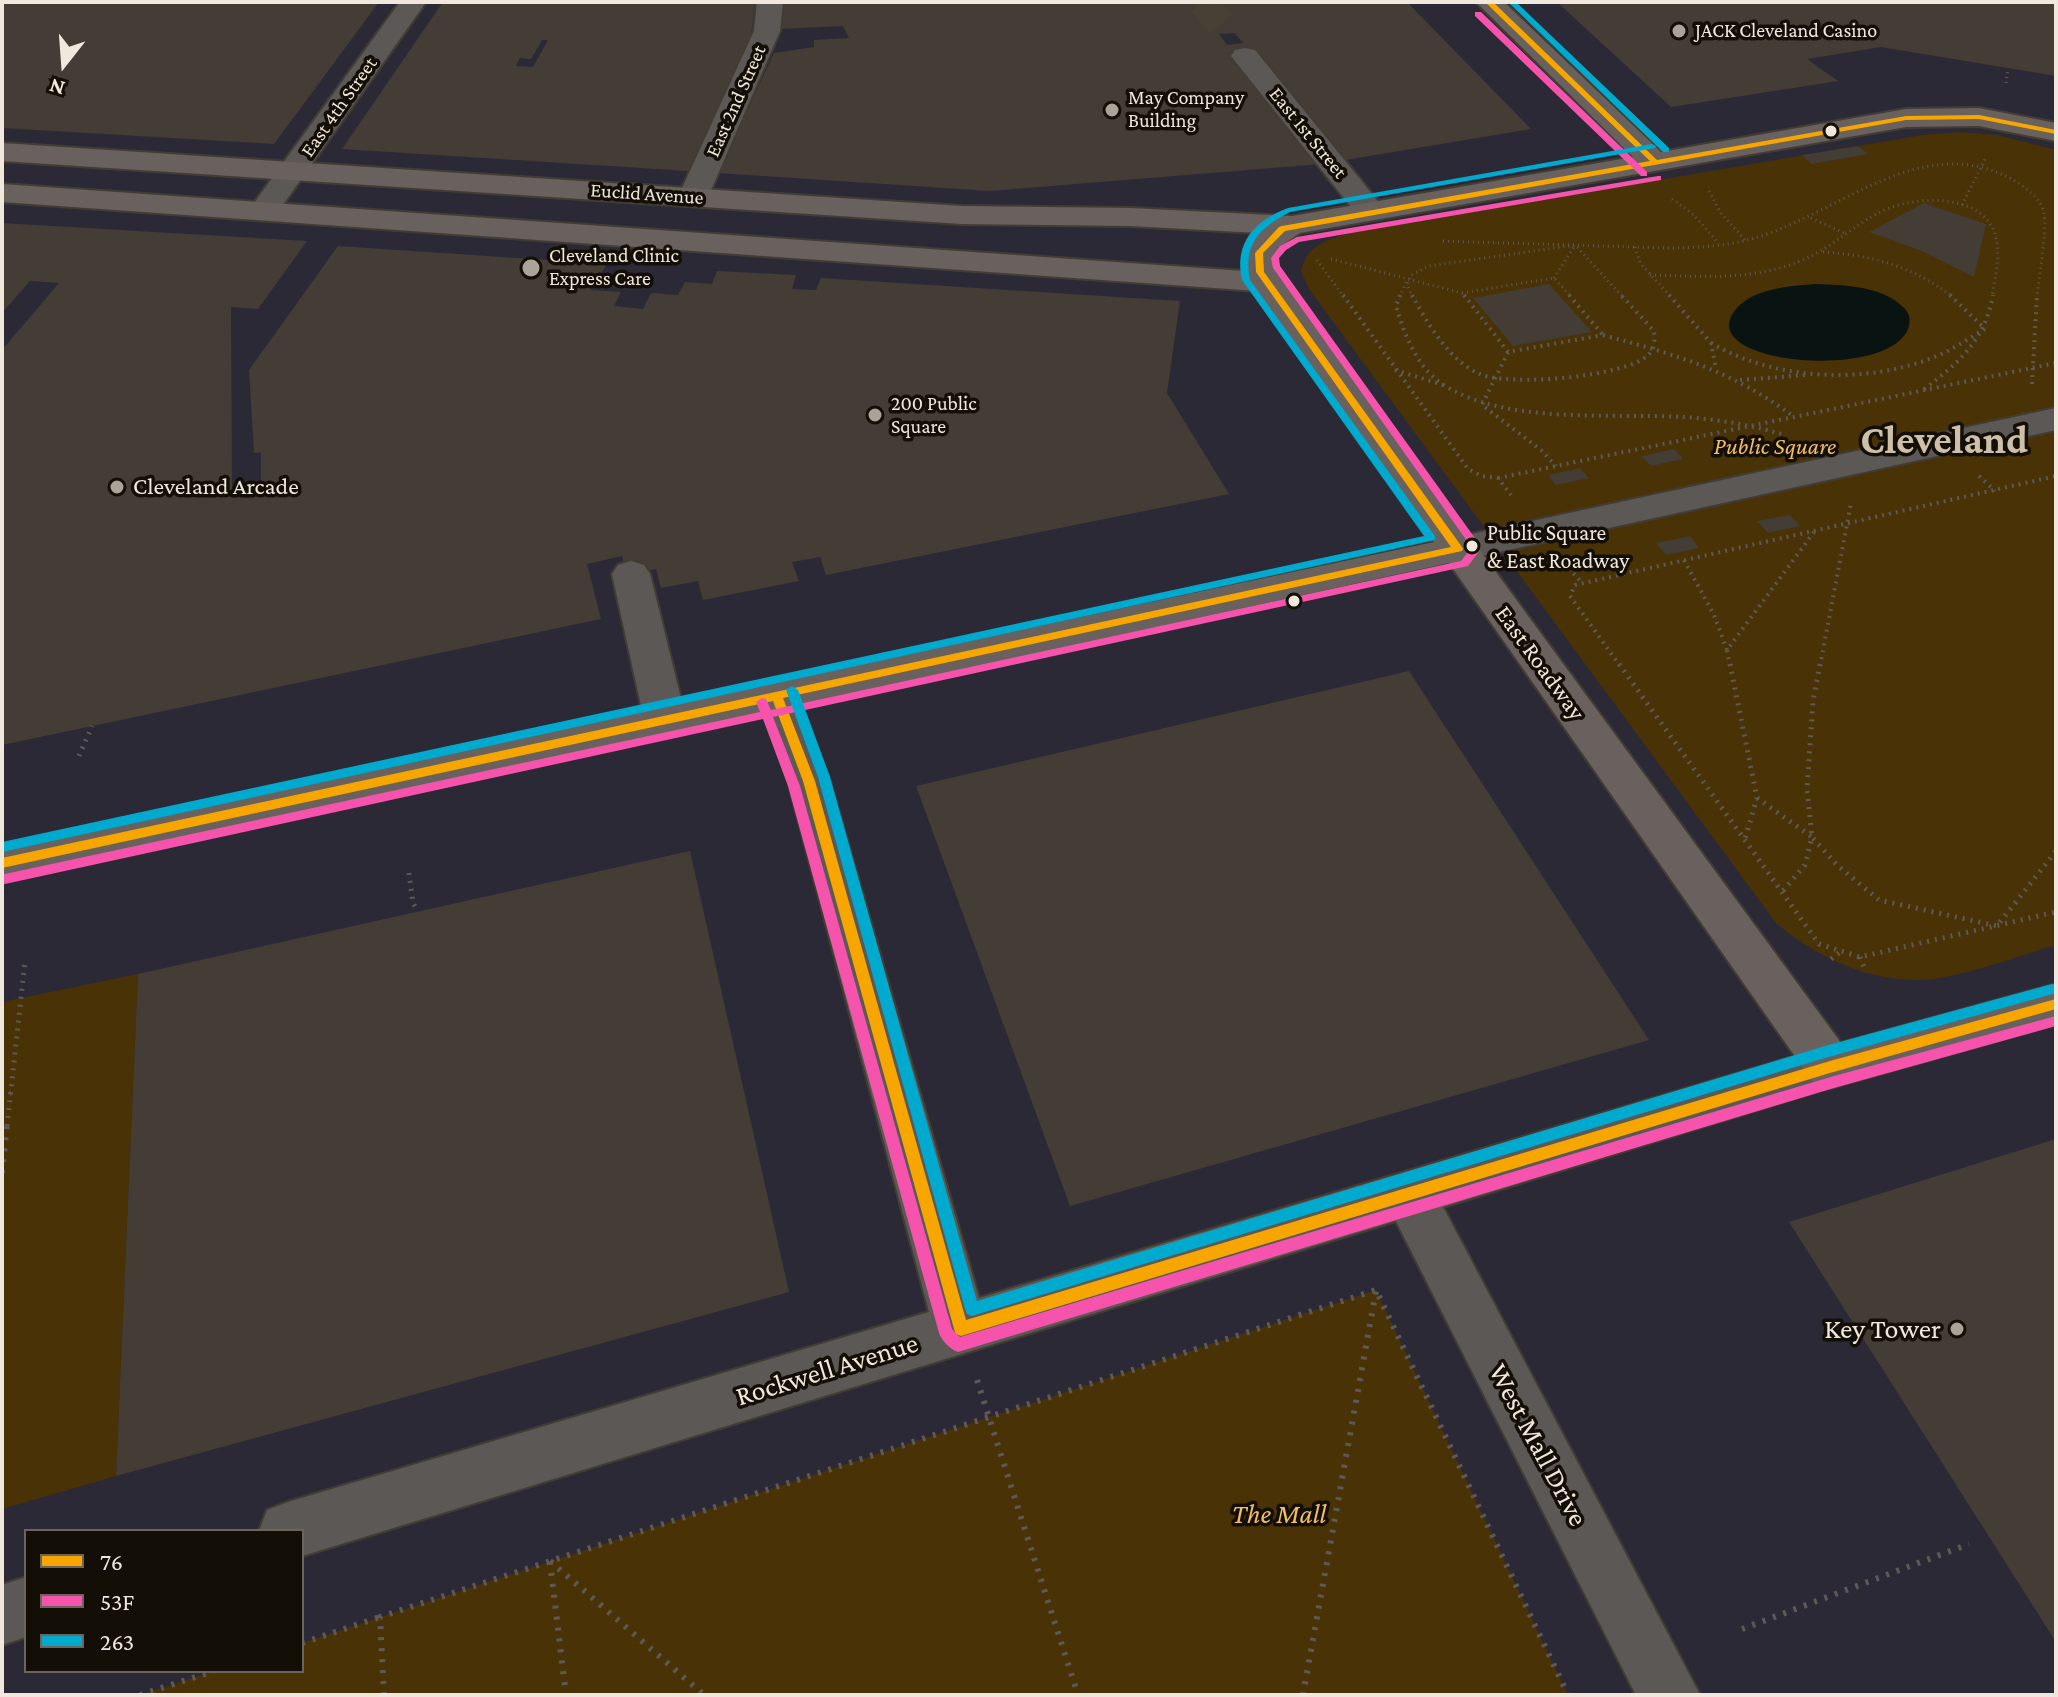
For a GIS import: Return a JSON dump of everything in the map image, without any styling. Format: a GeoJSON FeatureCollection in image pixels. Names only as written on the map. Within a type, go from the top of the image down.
{"type":"FeatureCollection","features":[{"type":"Feature","properties":{"kind":"main road"},"geometry":{"type":"LineString","coordinates":[[1489,2],[1655,162]]}},
{"type":"Feature","properties":{"kind":"main road","name":"Euclid Avenue"},"geometry":{"type":"LineString","coordinates":[[2,152],[962,215],[1130,217],[1292,225],[1935,115],[1999,120],[2054,131]]}},
{"type":"Feature","properties":{"kind":"main road","name":"Euclid Avenue"},"geometry":{"type":"LineString","coordinates":[[2,193],[1268,282]]}},
{"type":"Feature","properties":{"kind":"main road","name":"East Roadway"},"geometry":{"type":"LineString","coordinates":[[1292,225],[1272,236],[1259,253],[1260,272],[1830,1067]]}},
{"type":"Feature","properties":{"kind":"main road"},"geometry":{"type":"LineString","coordinates":[[2,863],[1458,549]]}},
{"type":"Feature","properties":{"kind":"main road","name":"Rockwell Avenue"},"geometry":{"type":"LineString","coordinates":[[1830,1067],[2056,1004]]}},
{"type":"Feature","properties":{"kind":"street","name":"East 4th Street"},"geometry":{"type":"LineString","coordinates":[[264,210],[413,2]]}},
{"type":"Feature","properties":{"kind":"street","name":"East 2nd Street"},"geometry":{"type":"LineString","coordinates":[[693,197],[767,31],[770,2]]}},
{"type":"Feature","properties":{"kind":"street","name":"East 1st Street"},"geometry":{"type":"LineString","coordinates":[[1236,44],[1370,211]]}},
{"type":"Feature","properties":{"kind":"street"},"geometry":{"type":"LineString","coordinates":[[1458,549],[2056,419]]}},
{"type":"Feature","properties":{"kind":"street"},"geometry":{"type":"LineString","coordinates":[[631,574],[665,719]]}},
{"type":"Feature","properties":{"kind":"street"},"geometry":{"type":"LineString","coordinates":[[777,696],[809,781],[961,1329]]}},
{"type":"Feature","properties":{"kind":"street","name":"Rockwell Avenue"},"geometry":{"type":"LineString","coordinates":[[295,1529],[1830,1067]]}},
{"type":"Feature","properties":{"kind":"street","name":"West Mall Drive"},"geometry":{"type":"LineString","coordinates":[[1409,1194],[1669,1695]]}},
{"type":"Feature","properties":{"kind":"street"},"geometry":{"type":"LineString","coordinates":[[2,1615],[24,1608]]}},
{"type":"Feature","properties":{"kind":"path"},"geometry":{"type":"LineString","coordinates":[[1436,241],[1635,247],[1720,245],[1746,241],[1811,218],[1920,165],[1957,163],[1981,167],[2003,174],[2030,190],[2044,211],[2032,388]]}},
{"type":"Feature","properties":{"kind":"path"},"geometry":{"type":"LineString","coordinates":[[1962,205],[1981,167]]}},
{"type":"Feature","properties":{"kind":"path"},"geometry":{"type":"LineString","coordinates":[[1708,185],[1713,202],[1746,241]]}},
{"type":"Feature","properties":{"kind":"path"},"geometry":{"type":"LineString","coordinates":[[1671,199],[1694,215],[1720,245]]}},
{"type":"Feature","properties":{"kind":"path"},"geometry":{"type":"LineString","coordinates":[[1650,275],[1722,276],[1780,268],[1823,252],[1868,219],[1899,205],[1939,202],[1962,205],[1980,213],[1993,230],[1997,262],[1990,318],[1977,343],[1952,368],[1921,391]]}},
{"type":"Feature","properties":{"kind":"path"},"geometry":{"type":"LineString","coordinates":[[1811,218],[1847,235]]}},
{"type":"Feature","properties":{"kind":"path"},"geometry":{"type":"LineString","coordinates":[[1352,264],[1462,293],[1554,278],[1575,245]]}},
{"type":"Feature","properties":{"kind":"path"},"geometry":{"type":"LineString","coordinates":[[1444,385],[1423,362],[1398,314],[1397,299],[1408,279],[1417,271],[1445,262],[1575,245]]}},
{"type":"Feature","properties":{"kind":"path"},"geometry":{"type":"LineString","coordinates":[[1408,279],[1414,300],[1456,357],[1476,373],[1494,379],[1536,382],[1628,365],[1646,358],[1653,348],[1655,337],[1649,324],[1575,245]]}},
{"type":"Feature","properties":{"kind":"path"},"geometry":{"type":"LineString","coordinates":[[1635,247],[1640,263],[1711,343],[1747,362],[1831,374]]}},
{"type":"Feature","properties":{"kind":"path"},"geometry":{"type":"LineString","coordinates":[[1823,252],[1875,257],[1911,269],[1940,285],[1967,308],[1985,329]]}},
{"type":"Feature","properties":{"kind":"path"},"geometry":{"type":"LineString","coordinates":[[1321,253],[1317,255],[1317,262],[1394,370],[1468,469],[1481,476],[1498,478],[2056,363]]}},
{"type":"Feature","properties":{"kind":"path"},"geometry":{"type":"LineString","coordinates":[[1554,278],[1603,335]]}},
{"type":"Feature","properties":{"kind":"path"},"geometry":{"type":"LineString","coordinates":[[1462,293],[1508,352]]}},
{"type":"Feature","properties":{"kind":"path"},"geometry":{"type":"LineString","coordinates":[[1739,380],[1883,369],[1935,357],[1985,329]]}},
{"type":"Feature","properties":{"kind":"path"},"geometry":{"type":"LineString","coordinates":[[1508,352],[1603,335],[1716,369],[1773,399],[1794,416]]}},
{"type":"Feature","properties":{"kind":"path"},"geometry":{"type":"LineString","coordinates":[[1711,343],[1716,369]]}},
{"type":"Feature","properties":{"kind":"path"},"geometry":{"type":"LineString","coordinates":[[1508,352],[1482,405],[1541,450],[1556,466]]}},
{"type":"Feature","properties":{"kind":"path"},"geometry":{"type":"LineString","coordinates":[[1394,370],[1483,401],[1528,409],[1684,417],[1749,425],[1794,438]]}},
{"type":"Feature","properties":{"kind":"path"},"geometry":{"type":"LineString","coordinates":[[1897,396],[1906,404]]}},
{"type":"Feature","properties":{"kind":"path"},"geometry":{"type":"LineString","coordinates":[[1975,472],[1996,491]]}},
{"type":"Feature","properties":{"kind":"path"},"geometry":{"type":"LineString","coordinates":[[2056,476],[1581,582],[1571,591],[1572,603],[1819,944],[1860,957],[2056,912]]}},
{"type":"Feature","properties":{"kind":"path"},"geometry":{"type":"LineString","coordinates":[[1498,478],[1511,495]]}},
{"type":"Feature","properties":{"kind":"path"},"geometry":{"type":"LineString","coordinates":[[1782,892],[1805,865],[1812,837],[1807,790],[1813,701],[1849,524],[1851,500]]}},
{"type":"Feature","properties":{"kind":"path"},"geometry":{"type":"LineString","coordinates":[[1727,650],[1815,531]]}},
{"type":"Feature","properties":{"kind":"path"},"geometry":{"type":"LineString","coordinates":[[1684,560],[1714,615],[1727,650],[1757,798],[1744,842]]}},
{"type":"Feature","properties":{"kind":"path"},"geometry":{"type":"LineString","coordinates":[[1565,563],[1581,582]]}},
{"type":"Feature","properties":{"kind":"path"},"geometry":{"type":"LineString","coordinates":[[79,756],[92,726]]}},
{"type":"Feature","properties":{"kind":"path"},"geometry":{"type":"LineString","coordinates":[[1757,798],[1812,837],[1837,865],[1879,900],[1997,926]]}},
{"type":"Feature","properties":{"kind":"path"},"geometry":{"type":"LineString","coordinates":[[1997,926],[2056,851]]}},
{"type":"Feature","properties":{"kind":"path"},"geometry":{"type":"LineString","coordinates":[[409,873],[413,903],[418,911]]}},
{"type":"Feature","properties":{"kind":"path"},"geometry":{"type":"LineString","coordinates":[[1831,959],[1842,951]]}},
{"type":"Feature","properties":{"kind":"path"},"geometry":{"type":"LineString","coordinates":[[1860,957],[1866,972]]}},
{"type":"Feature","properties":{"kind":"path"},"geometry":{"type":"LineString","coordinates":[[2,1173],[25,961]]}},
{"type":"Feature","properties":{"kind":"path"},"geometry":{"type":"LineString","coordinates":[[2,1095],[11,1093]]}},
{"type":"Feature","properties":{"kind":"path"},"geometry":{"type":"LineString","coordinates":[[304,1642],[1376,1290]]}},
{"type":"Feature","properties":{"kind":"path"},"geometry":{"type":"LineString","coordinates":[[1303,1695],[1376,1290]]}},
{"type":"Feature","properties":{"kind":"path"},"geometry":{"type":"LineString","coordinates":[[1376,1290],[1568,1695]]}},
{"type":"Feature","properties":{"kind":"path"},"geometry":{"type":"LineString","coordinates":[[961,1329],[1078,1695]]}},
{"type":"Feature","properties":{"kind":"path"},"geometry":{"type":"LineString","coordinates":[[1742,1629],[1969,1544]]}},
{"type":"Feature","properties":{"kind":"path"},"geometry":{"type":"LineString","coordinates":[[550,1561],[566,1695]]}},
{"type":"Feature","properties":{"kind":"path"},"geometry":{"type":"LineString","coordinates":[[550,1561],[704,1695]]}},
{"type":"Feature","properties":{"kind":"path"},"geometry":{"type":"LineString","coordinates":[[380,1617],[384,1695]]}},
{"type":"Feature","properties":{"kind":"path"},"geometry":{"type":"LineString","coordinates":[[140,1695],[208,1673]]}},
{"type":"Feature","properties":{"kind":"shaded area"},"geometry":{"type":"Polygon","coordinates":[[[2,2],[2056,2],[2056,1695],[2,1695],[2,2]]]}},
{"type":"Feature","properties":{"kind":"shaded area"},"geometry":{"type":"Polygon","coordinates":[[[1816,284],[1862,288],[1884,295],[1907,312],[1910,320],[1908,329],[1893,346],[1866,356],[1797,360],[1765,353],[1741,343],[1729,328],[1736,309],[1752,297],[1773,289],[1816,284]]]}},
{"type":"Feature","properties":{"kind":"green space","name":"Public Square"},"geometry":{"type":"Polygon","coordinates":[[[1962,132],[1997,135],[2056,150],[2056,945],[1950,976],[1898,979],[1860,971],[1824,956],[1776,923],[1309,289],[1301,271],[1309,253],[1323,242],[1360,231],[1922,135],[1962,132]]]}},
{"type":"Feature","properties":{"kind":"green space"},"geometry":{"type":"Polygon","coordinates":[[[138,974],[116,1476],[2,1509],[2,1002],[138,974]]]}},
{"type":"Feature","properties":{"kind":"green space","name":"The Mall"},"geometry":{"type":"Polygon","coordinates":[[[1376,1290],[1568,1695],[140,1695],[208,1673],[304,1673],[304,1642],[1376,1290]]]}},
{"type":"Feature","properties":{"kind":"building"},"geometry":{"type":"Polygon","coordinates":[[[2,2],[379,2],[274,144],[2,128],[2,2]]]}},
{"type":"Feature","properties":{"kind":"building"},"geometry":{"type":"Polygon","coordinates":[[[443,2],[755,2],[751,36],[688,171],[342,149],[443,2]],[[542,40],[531,59],[520,58],[516,66],[533,67],[548,40],[542,40]]]}},
{"type":"Feature","properties":{"kind":"building"},"geometry":{"type":"Polygon","coordinates":[[[781,2],[1407,2],[1531,129],[1321,164],[990,191],[718,173],[774,53],[814,47],[814,40],[849,38],[843,26],[779,29],[781,2]],[[1235,33],[1219,34],[1227,45],[1243,43],[1235,33]]]}},
{"type":"Feature","properties":{"kind":"building"},"geometry":{"type":"Polygon","coordinates":[[[1557,2],[2056,2],[2056,76],[1881,47],[1807,59],[1838,81],[1671,107],[1557,2]]]}},
{"type":"Feature","properties":{"kind":"building"},"geometry":{"type":"Polygon","coordinates":[[[1858,146],[1868,154],[1812,164],[1802,155],[1858,146]]]}},
{"type":"Feature","properties":{"kind":"building"},"geometry":{"type":"Polygon","coordinates":[[[1924,203],[1986,224],[1974,277],[1922,251],[1869,232],[1924,203]]]}},
{"type":"Feature","properties":{"kind":"building"},"geometry":{"type":"Polygon","coordinates":[[[2,223],[307,241],[258,309],[231,307],[232,489],[261,485],[261,452],[254,453],[249,370],[338,246],[607,264],[590,290],[621,292],[614,306],[643,309],[651,293],[678,295],[685,282],[712,284],[717,271],[796,275],[792,289],[816,290],[821,278],[1180,301],[1167,393],[1229,494],[826,575],[820,557],[792,562],[799,581],[703,600],[698,581],[661,588],[656,569],[627,575],[622,556],[587,564],[601,619],[2,745],[2,350],[59,283],[30,281],[2,313],[2,223]]]}},
{"type":"Feature","properties":{"kind":"building"},"geometry":{"type":"Polygon","coordinates":[[[1549,284],[1592,332],[1513,346],[1473,298],[1549,284]]]}},
{"type":"Feature","properties":{"kind":"building"},"geometry":{"type":"Polygon","coordinates":[[[1674,449],[1683,459],[1651,466],[1642,456],[1674,449]]]}},
{"type":"Feature","properties":{"kind":"building"},"geometry":{"type":"Polygon","coordinates":[[[1580,468],[1589,478],[1556,485],[1548,475],[1580,468]]]}},
{"type":"Feature","properties":{"kind":"building"},"geometry":{"type":"Polygon","coordinates":[[[1790,515],[1800,526],[1768,533],[1757,521],[1790,515]]]}},
{"type":"Feature","properties":{"kind":"building"},"geometry":{"type":"Polygon","coordinates":[[[1690,536],[1699,548],[1666,555],[1656,543],[1690,536]]]}},
{"type":"Feature","properties":{"kind":"building"},"geometry":{"type":"Polygon","coordinates":[[[1409,671],[1649,1040],[1070,1206],[916,786],[1409,671]]]}},
{"type":"Feature","properties":{"kind":"building"},"geometry":{"type":"Polygon","coordinates":[[[690,851],[789,1292],[116,1476],[138,974],[690,851]]]}},
{"type":"Feature","properties":{"kind":"building","name":"Key Tower"},"geometry":{"type":"Polygon","coordinates":[[[2056,1139],[2056,1642],[1789,1222],[2056,1139]]]}},
{"type":"Feature","properties":{"kind":"tunnel"},"geometry":{"type":"LineString","coordinates":[[1203,2],[1228,33]]}},
{"type":"Feature","properties":{"kind":"transit line","name":"76"},"geometry":{"type":"LineString","coordinates":[[1489,2],[1655,162]]}},
{"type":"Feature","properties":{"kind":"transit line","name":"263"},"geometry":{"type":"LineString","coordinates":[[1512,2],[1666,150]]}},
{"type":"Feature","properties":{"kind":"transit line","name":"53F"},"geometry":{"type":"LineString","coordinates":[[1478,14],[1644,174]]}},
{"type":"Feature","properties":{"kind":"transit line","name":"76"},"geometry":{"type":"LineString","coordinates":[[2,863],[1458,549],[1260,272],[1259,253],[1282,229],[1906,118],[1979,117],[2056,132]]}},
{"type":"Feature","properties":{"kind":"transit line","name":"263"},"geometry":{"type":"LineString","coordinates":[[2,847],[1431,538],[1246,280],[1244,256],[1252,237],[1267,222],[1288,210],[1652,146]]}},
{"type":"Feature","properties":{"kind":"transit line","name":"53F"},"geometry":{"type":"LineString","coordinates":[[5,879],[1464,564],[1473,553],[1472,541],[1276,266],[1275,258],[1283,248],[1297,240],[1658,178]]}},
{"type":"Feature","properties":{"kind":"transit line","name":"263"},"geometry":{"type":"LineString","coordinates":[[792,690],[824,777],[972,1309],[1825,1052],[2052,989]]}},
{"type":"Feature","properties":{"kind":"transit line","name":"76"},"geometry":{"type":"LineString","coordinates":[[777,696],[809,781],[961,1329],[1830,1067],[2056,1004]]}},
{"type":"Feature","properties":{"kind":"transit line","name":"53F"},"geometry":{"type":"LineString","coordinates":[[762,702],[794,786],[946,1333],[958,1345],[1834,1082],[2056,1021]]}},
{"type":"Feature","properties":{"kind":"place","name":"JACK Cleveland Casino"},"geometry":{"type":"Point","coordinates":[1679,31]}},
{"type":"Feature","properties":{"kind":"place","name":"May Company Building"},"geometry":{"type":"Point","coordinates":[1112,110]}},
{"type":"Feature","properties":{"kind":"place","name":"Cleveland Clinic Express Care"},"geometry":{"type":"Point","coordinates":[531,268]}},
{"type":"Feature","properties":{"kind":"place","name":"200 Public Square"},"geometry":{"type":"Point","coordinates":[875,415]}},
{"type":"Feature","properties":{"kind":"place","name":"Cleveland Arcade"},"geometry":{"type":"Point","coordinates":[117,487]}},
{"type":"Feature","properties":{"kind":"place","name":"Public Square & East Roadway"},"geometry":{"type":"Point","coordinates":[1472,546]}},
{"type":"Feature","properties":{"kind":"place","name":"Key Tower"},"geometry":{"type":"Point","coordinates":[1957,1329]}},
{"type":"Feature","properties":{"kind":"district","name":"Cleveland"},"geometry":{"type":"Point","coordinates":[1944,441]}}]}
